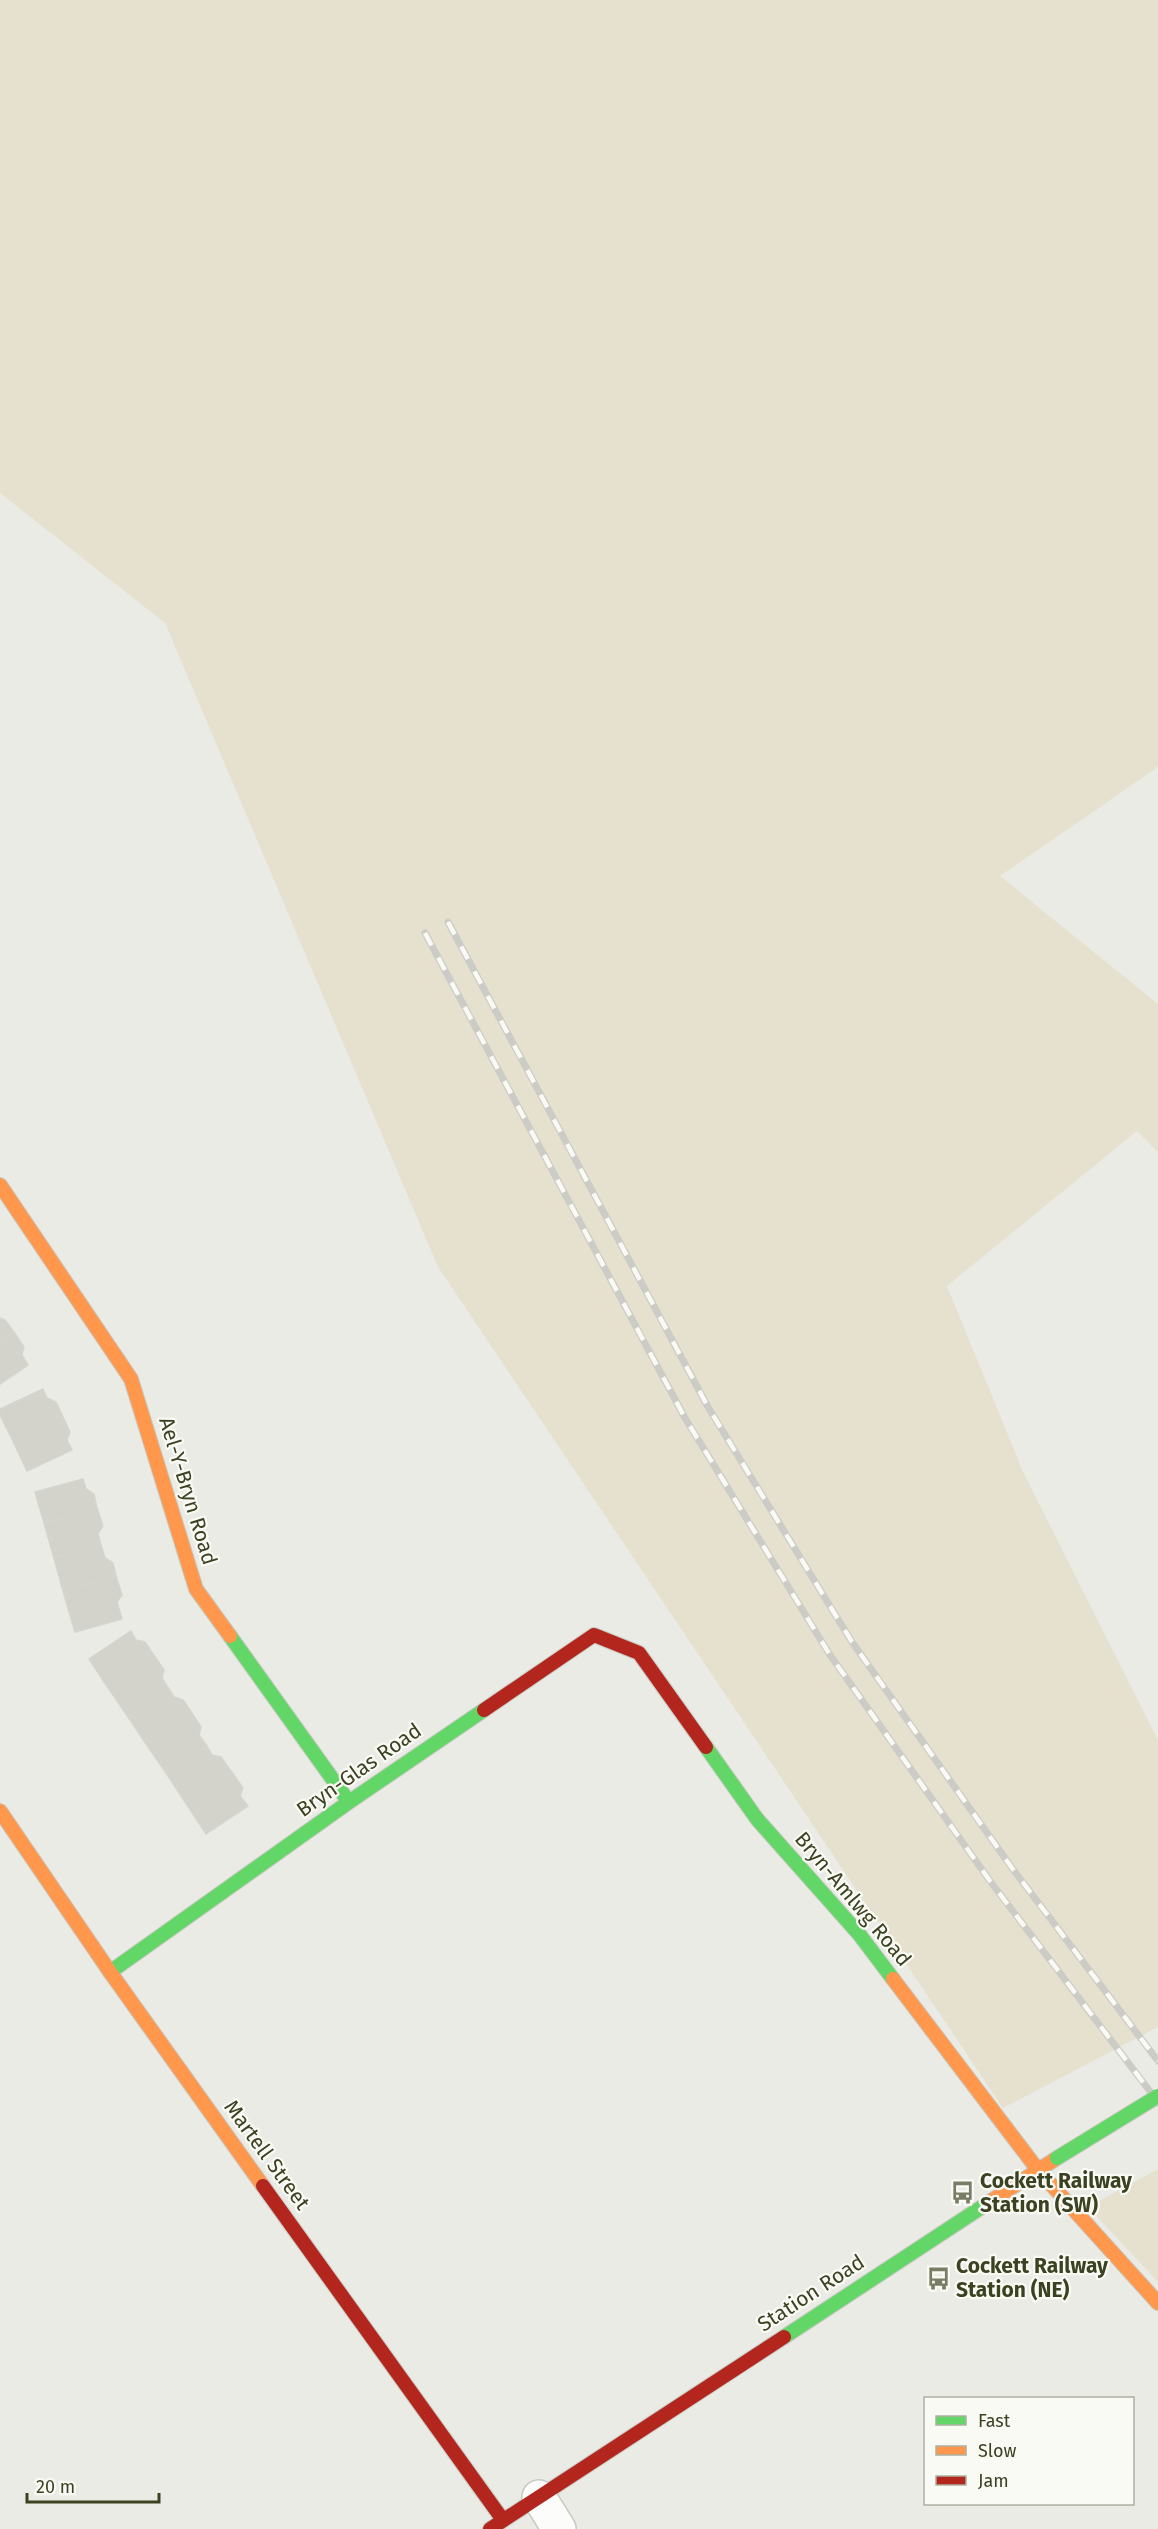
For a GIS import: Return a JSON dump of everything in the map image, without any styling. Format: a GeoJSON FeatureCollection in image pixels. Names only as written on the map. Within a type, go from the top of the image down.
{"type":"FeatureCollection","features":[{"type":"Feature","properties":{"kind":"street","name":"Ael-Y-Bryn Road"},"geometry":{"type":"LineString","coordinates":[[0,1185],[132,1379],[196,1589],[349,1802]]}},
{"type":"Feature","properties":{"kind":"street","name":"Bryn-Glas Road"},"geometry":{"type":"LineString","coordinates":[[110,1972],[349,1802],[594,1635],[639,1653]]}},
{"type":"Feature","properties":{"kind":"street","name":"Bryn-Amlwg Road"},"geometry":{"type":"LineString","coordinates":[[639,1653],[757,1819],[859,1934],[1038,2170],[1158,2303]]}},
{"type":"Feature","properties":{"kind":"street","name":"Martell Street"},"geometry":{"type":"LineString","coordinates":[[0,1811],[110,1972],[503,2520]]}},
{"type":"Feature","properties":{"kind":"street","name":"Station Road"},"geometry":{"type":"LineString","coordinates":[[490,2529],[1056,2158],[1158,2096]]}},
{"type":"Feature","properties":{"kind":"street"},"geometry":{"type":"LineString","coordinates":[[539,2497],[559,2529]]}},
{"type":"Feature","properties":{"kind":"shaded area"},"geometry":{"type":"Polygon","coordinates":[[[0,0],[1158,0],[1158,767],[1000,876],[1158,1004],[1158,1152],[1137,1131],[947,1286],[1024,1474],[1158,1740],[1158,2027],[1003,2108],[438,1267],[165,623],[0,493],[0,0]]]}},
{"type":"Feature","properties":{"kind":"shaded area"},"geometry":{"type":"Polygon","coordinates":[[[1158,2169],[1158,2282],[1088,2207],[1158,2169]]]}},
{"type":"Feature","properties":{"kind":"building"},"geometry":{"type":"Polygon","coordinates":[[[0,1318],[5,1320],[14,1332],[0,1341],[0,1318]]]}},
{"type":"Feature","properties":{"kind":"building"},"geometry":{"type":"Polygon","coordinates":[[[14,1332],[24,1347],[22,1355],[28,1365],[0,1384],[0,1341],[14,1332]]]}},
{"type":"Feature","properties":{"kind":"building"},"geometry":{"type":"Polygon","coordinates":[[[43,1389],[47,1398],[56,1402],[62,1415],[12,1439],[0,1415],[0,1409],[43,1389]]]}},
{"type":"Feature","properties":{"kind":"building"},"geometry":{"type":"Polygon","coordinates":[[[62,1415],[70,1432],[67,1440],[72,1450],[27,1471],[12,1439],[62,1415]]]}},
{"type":"Feature","properties":{"kind":"building"},"geometry":{"type":"Polygon","coordinates":[[[83,1479],[86,1489],[94,1494],[97,1508],[44,1523],[35,1492],[83,1479]]]}},
{"type":"Feature","properties":{"kind":"building"},"geometry":{"type":"Polygon","coordinates":[[[97,1508],[103,1526],[98,1533],[101,1545],[54,1558],[44,1523],[97,1508]]]}},
{"type":"Feature","properties":{"kind":"building"},"geometry":{"type":"Polygon","coordinates":[[[101,1545],[105,1558],[113,1563],[116,1576],[63,1591],[54,1558],[101,1545]]]}},
{"type":"Feature","properties":{"kind":"building"},"geometry":{"type":"Polygon","coordinates":[[[116,1576],[122,1595],[117,1602],[122,1619],[75,1632],[63,1591],[116,1576]]]}},
{"type":"Feature","properties":{"kind":"building"},"geometry":{"type":"Polygon","coordinates":[[[131,1631],[136,1640],[145,1642],[153,1654],[106,1685],[89,1659],[131,1631]]]}},
{"type":"Feature","properties":{"kind":"building"},"geometry":{"type":"Polygon","coordinates":[[[153,1654],[164,1670],[162,1678],[169,1689],[128,1717],[106,1685],[153,1654]]]}},
{"type":"Feature","properties":{"kind":"building"},"geometry":{"type":"Polygon","coordinates":[[[169,1689],[174,1697],[183,1700],[190,1710],[144,1741],[128,1717],[169,1689]]]}},
{"type":"Feature","properties":{"kind":"building"},"geometry":{"type":"Polygon","coordinates":[[[190,1710],[201,1727],[199,1735],[207,1746],[166,1773],[144,1741],[190,1710]]]}},
{"type":"Feature","properties":{"kind":"building"},"geometry":{"type":"Polygon","coordinates":[[[207,1746],[212,1755],[221,1757],[231,1771],[185,1802],[166,1773],[207,1746]]]}},
{"type":"Feature","properties":{"kind":"building"},"geometry":{"type":"Polygon","coordinates":[[[231,1771],[243,1788],[240,1796],[248,1806],[206,1834],[185,1802],[231,1771]]]}},
{"type":"Feature","properties":{"kind":"railway"},"geometry":{"type":"LineString","coordinates":[[448,922],[708,1407],[852,1642],[1012,1868],[1158,2061]]}},
{"type":"Feature","properties":{"kind":"railway"},"geometry":{"type":"LineString","coordinates":[[425,933],[685,1418],[830,1655],[990,1881],[1158,2102]]}},
{"type":"Feature","properties":{"kind":"traffic: fast"},"geometry":{"type":"LineString","coordinates":[[230,1636],[349,1802]]}},
{"type":"Feature","properties":{"kind":"traffic: fast"},"geometry":{"type":"LineString","coordinates":[[110,1972],[349,1802],[484,1710]]}},
{"type":"Feature","properties":{"kind":"traffic: fast"},"geometry":{"type":"LineString","coordinates":[[706,1747],[757,1819],[859,1934],[893,1979]]}},
{"type":"Feature","properties":{"kind":"traffic: fast"},"geometry":{"type":"LineString","coordinates":[[1057,2158],[1158,2096]]}},
{"type":"Feature","properties":{"kind":"traffic: fast"},"geometry":{"type":"LineString","coordinates":[[784,2337],[991,2201]]}},
{"type":"Feature","properties":{"kind":"traffic: slow"},"geometry":{"type":"LineString","coordinates":[[0,1185],[131,1379],[196,1589],[230,1636]]}},
{"type":"Feature","properties":{"kind":"traffic: slow"},"geometry":{"type":"LineString","coordinates":[[0,1811],[110,1972],[263,2186]]}},
{"type":"Feature","properties":{"kind":"traffic: slow"},"geometry":{"type":"LineString","coordinates":[[893,1979],[1038,2170],[1158,2303]]}},
{"type":"Feature","properties":{"kind":"traffic: slow"},"geometry":{"type":"LineString","coordinates":[[991,2201],[1057,2158]]}},
{"type":"Feature","properties":{"kind":"traffic: jam"},"geometry":{"type":"LineString","coordinates":[[484,1710],[594,1635],[639,1653],[706,1747]]}},
{"type":"Feature","properties":{"kind":"traffic: jam"},"geometry":{"type":"LineString","coordinates":[[263,2186],[503,2520]]}},
{"type":"Feature","properties":{"kind":"traffic: jam"},"geometry":{"type":"LineString","coordinates":[[490,2529],[784,2337]]}},
{"type":"Feature","properties":{"kind":"place","name":"Cockett Railway Station (SW)"},"geometry":{"type":"Point","coordinates":[962,2193]}},
{"type":"Feature","properties":{"kind":"place","name":"Cockett Railway Station (NE)"},"geometry":{"type":"Point","coordinates":[938,2278]}}]}
